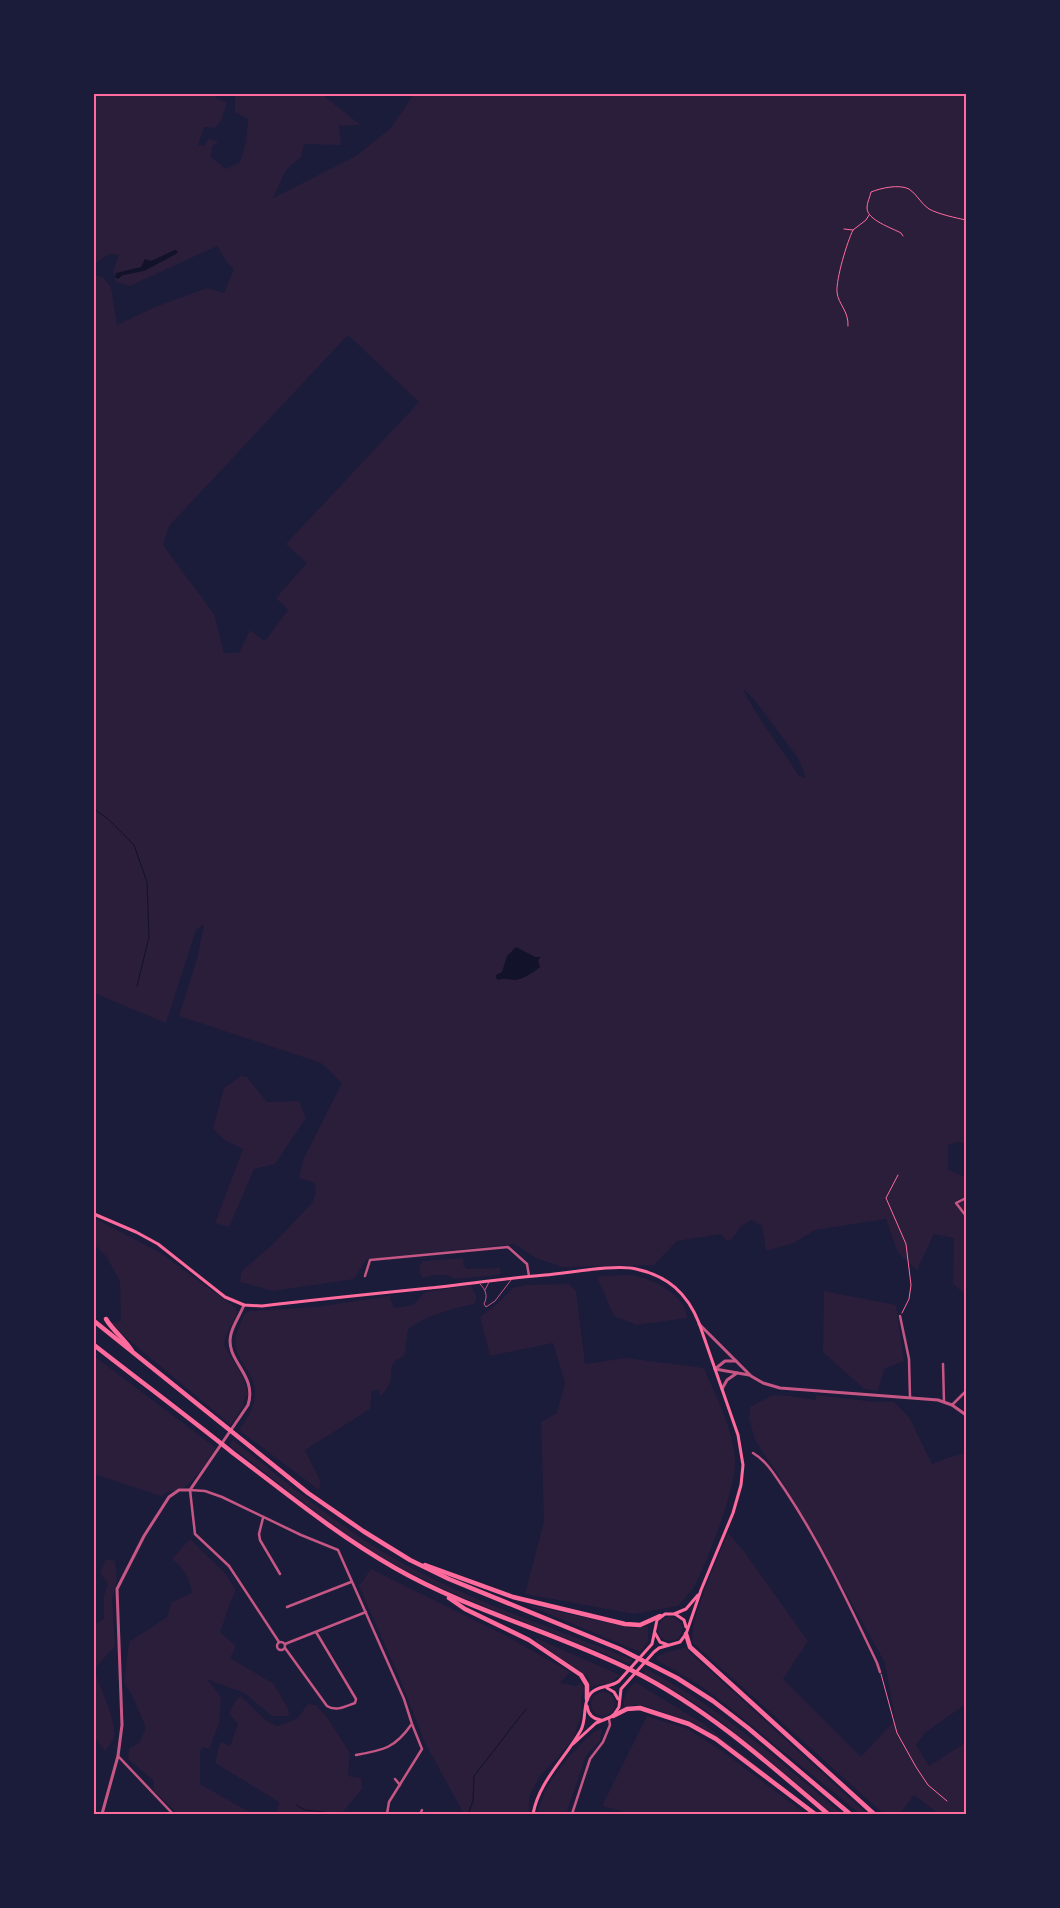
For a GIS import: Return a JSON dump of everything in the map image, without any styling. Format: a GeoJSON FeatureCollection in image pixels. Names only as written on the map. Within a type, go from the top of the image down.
{"type":"FeatureCollection","features":[{"type":"Feature","properties":{"kind":"highway"},"geometry":{"type":"LineString","coordinates":[[106,1319],[134,1355]]}},
{"type":"Feature","properties":{"kind":"highway"},"geometry":{"type":"LineString","coordinates":[[94,1321],[308,1493],[363,1531],[410,1560],[478,1592],[620,1649],[677,1678],[748,1728],[850,1814]]}},
{"type":"Feature","properties":{"kind":"highway"},"geometry":{"type":"LineString","coordinates":[[94,1345],[340,1533],[393,1567],[437,1590],[604,1658],[668,1690],[706,1714],[828,1814]]}},
{"type":"Feature","properties":{"kind":"highway"},"geometry":{"type":"LineString","coordinates":[[410,1560],[504,1594],[625,1624],[640,1625],[660,1616]]}},
{"type":"Feature","properties":{"kind":"highway"},"geometry":{"type":"LineString","coordinates":[[437,1590],[465,1609],[529,1640],[581,1675],[587,1685],[587,1701]]}},
{"type":"Feature","properties":{"kind":"highway"},"geometry":{"type":"LineString","coordinates":[[686,1632],[690,1647],[874,1814]]}},
{"type":"Feature","properties":{"kind":"highway"},"geometry":{"type":"LineString","coordinates":[[611,1718],[628,1710],[640,1708],[689,1724],[716,1739],[815,1814]]}},
{"type":"Feature","properties":{"kind":"main road"},"geometry":{"type":"LineString","coordinates":[[94,1214],[136,1232],[158,1244],[225,1296],[244,1305],[262,1306],[529,1276],[634,1268],[653,1274],[671,1283],[687,1298],[699,1323],[741,1450],[742,1475],[738,1497],[686,1632],[680,1642],[659,1648],[654,1652],[620,1692],[617,1712],[611,1718],[591,1727],[573,1744]]}},
{"type":"Feature","properties":{"kind":"main road"},"geometry":{"type":"LineString","coordinates":[[674,1614],[691,1605],[701,1590]]}},
{"type":"Feature","properties":{"kind":"main road"},"geometry":{"type":"LineString","coordinates":[[533,1814],[540,1790],[573,1744],[584,1723],[587,1701],[594,1690],[612,1686],[619,1681],[652,1644],[655,1624],[660,1616],[670,1613],[684,1620],[686,1632]]}},
{"type":"Feature","properties":{"kind":"main road"},"geometry":{"type":"LineString","coordinates":[[655,1633],[660,1642],[670,1645]]}},
{"type":"Feature","properties":{"kind":"main road"},"geometry":{"type":"LineString","coordinates":[[604,1688],[614,1692],[619,1702]]}},
{"type":"Feature","properties":{"kind":"main road"},"geometry":{"type":"LineString","coordinates":[[587,1701],[590,1714],[598,1720],[604,1720]]}},
{"type":"Feature","properties":{"kind":"street"},"geometry":{"type":"LineString","coordinates":[[966,1198],[956,1203],[966,1216]]}},
{"type":"Feature","properties":{"kind":"street"},"geometry":{"type":"LineString","coordinates":[[365,1276],[370,1260],[508,1247],[528,1264],[529,1276]]}},
{"type":"Feature","properties":{"kind":"street"},"geometry":{"type":"LineString","coordinates":[[244,1305],[231,1334],[230,1342],[232,1352],[249,1383],[251,1390],[248,1405],[240,1420],[190,1490],[195,1534],[229,1566],[279,1642],[285,1646],[327,1706],[338,1709],[355,1703],[356,1699],[316,1632]]}},
{"type":"Feature","properties":{"kind":"street"},"geometry":{"type":"LineString","coordinates":[[900,1316],[909,1359],[910,1397]]}},
{"type":"Feature","properties":{"kind":"street"},"geometry":{"type":"LineString","coordinates":[[699,1323],[736,1362],[751,1376],[763,1383],[780,1388],[910,1397],[944,1402],[966,1415]]}},
{"type":"Feature","properties":{"kind":"street"},"geometry":{"type":"LineString","coordinates":[[715,1369],[724,1361],[736,1362]]}},
{"type":"Feature","properties":{"kind":"street"},"geometry":{"type":"LineString","coordinates":[[942,1364],[944,1402]]}},
{"type":"Feature","properties":{"kind":"street"},"geometry":{"type":"LineString","coordinates":[[715,1369],[751,1376]]}},
{"type":"Feature","properties":{"kind":"street"},"geometry":{"type":"LineString","coordinates":[[722,1389],[727,1380],[738,1372]]}},
{"type":"Feature","properties":{"kind":"street"},"geometry":{"type":"LineString","coordinates":[[952,1405],[965,1391]]}},
{"type":"Feature","properties":{"kind":"street"},"geometry":{"type":"LineString","coordinates":[[753,1453],[764,1459],[799,1511],[833,1572],[880,1672]]}},
{"type":"Feature","properties":{"kind":"street"},"geometry":{"type":"LineString","coordinates":[[102,1814],[118,1756],[122,1725],[117,1589],[144,1536],[169,1496],[179,1490],[205,1491],[338,1550],[404,1699],[422,1750],[389,1802],[387,1814]]}},
{"type":"Feature","properties":{"kind":"street"},"geometry":{"type":"LineString","coordinates":[[263,1518],[259,1534],[260,1540],[280,1574]]}},
{"type":"Feature","properties":{"kind":"street"},"geometry":{"type":"LineString","coordinates":[[287,1607],[351,1582]]}},
{"type":"Feature","properties":{"kind":"street"},"geometry":{"type":"LineString","coordinates":[[279,1642],[278,1648],[282,1650],[285,1646],[366,1612]]}},
{"type":"Feature","properties":{"kind":"street"},"geometry":{"type":"LineString","coordinates":[[572,1814],[590,1759],[603,1742],[611,1718]]}},
{"type":"Feature","properties":{"kind":"street"},"geometry":{"type":"LineString","coordinates":[[356,1756],[381,1751],[393,1746],[412,1724]]}},
{"type":"Feature","properties":{"kind":"street"},"geometry":{"type":"LineString","coordinates":[[118,1756],[173,1814]]}},
{"type":"Feature","properties":{"kind":"street"},"geometry":{"type":"LineString","coordinates":[[395,1779],[400,1785]]}},
{"type":"Feature","properties":{"kind":"street"},"geometry":{"type":"LineString","coordinates":[[420,1814],[422,1810]]}},
{"type":"Feature","properties":{"kind":"lane"},"geometry":{"type":"LineString","coordinates":[[477,1282],[485,1290],[484,1304],[486,1307],[495,1301],[513,1278]]}},
{"type":"Feature","properties":{"kind":"lane"},"geometry":{"type":"LineString","coordinates":[[485,1290],[490,1280]]}},
{"type":"Feature","properties":{"kind":"path"},"geometry":{"type":"LineString","coordinates":[[903,236],[901,233],[879,223],[870,214],[867,207],[870,192],[878,189],[900,187],[910,190],[922,204],[936,213],[966,220]]}},
{"type":"Feature","properties":{"kind":"path"},"geometry":{"type":"LineString","coordinates":[[848,326],[848,317],[843,309],[837,290],[842,262],[853,230],[866,220],[870,214]]}},
{"type":"Feature","properties":{"kind":"path"},"geometry":{"type":"LineString","coordinates":[[844,229],[853,230]]}},
{"type":"Feature","properties":{"kind":"path"},"geometry":{"type":"LineString","coordinates":[[898,1175],[886,1198],[906,1244],[911,1285],[909,1299],[900,1316]]}},
{"type":"Feature","properties":{"kind":"path"},"geometry":{"type":"LineString","coordinates":[[880,1672],[897,1733],[928,1785],[947,1801]]}},
{"type":"Feature","properties":{"kind":"shaded area"},"geometry":{"type":"Polygon","coordinates":[[[94,94],[221,94],[215,97],[227,103],[221,121],[214,128],[204,127],[198,145],[204,146],[208,139],[219,141],[212,147],[211,157],[226,169],[240,162],[246,143],[248,119],[235,112],[235,97],[241,94],[326,94],[325,97],[361,125],[339,126],[341,145],[304,144],[301,157],[286,170],[273,198],[356,156],[391,128],[414,94],[966,94],[966,1144],[958,1142],[948,1145],[948,1170],[966,1177],[966,1295],[953,1284],[954,1238],[934,1234],[917,1270],[898,1253],[886,1219],[815,1230],[794,1243],[766,1251],[762,1226],[751,1220],[740,1227],[732,1239],[727,1241],[721,1234],[677,1241],[654,1265],[562,1267],[536,1258],[514,1244],[367,1259],[354,1279],[273,1291],[240,1282],[241,1272],[274,1243],[312,1203],[316,1193],[315,1183],[299,1178],[304,1158],[342,1083],[321,1063],[179,1016],[197,959],[204,924],[196,930],[166,1023],[94,993],[94,274],[104,278],[111,287],[117,325],[155,307],[207,288],[224,293],[234,269],[226,261],[217,246],[130,286],[116,282],[113,270],[119,255],[109,254],[94,264],[94,94]],[[348,335],[169,526],[163,545],[214,614],[224,653],[239,653],[250,630],[265,641],[288,610],[276,598],[307,563],[286,544],[419,402],[348,335]],[[743,689],[763,723],[799,776],[806,778],[798,758],[753,698],[743,689]]]}},
{"type":"Feature","properties":{"kind":"shaded area"},"geometry":{"type":"Polygon","coordinates":[[[175,250],[178,251],[176,254],[144,271],[123,275],[118,279],[115,277],[116,273],[141,267],[145,259],[151,261],[175,250]]]}},
{"type":"Feature","properties":{"kind":"shaded area"},"geometry":{"type":"Polygon","coordinates":[[[516,947],[535,957],[541,957],[538,960],[540,967],[521,979],[498,980],[496,975],[502,972],[507,956],[516,947]]]}},
{"type":"Feature","properties":{"kind":"shaded area"},"geometry":{"type":"Polygon","coordinates":[[[241,1076],[247,1077],[267,1102],[299,1101],[306,1118],[275,1164],[254,1169],[229,1227],[215,1223],[243,1149],[224,1140],[213,1128],[224,1088],[241,1076]]]}},
{"type":"Feature","properties":{"kind":"shaded area"},"geometry":{"type":"Polygon","coordinates":[[[94,1218],[159,1252],[236,1308],[237,1313],[225,1338],[224,1345],[242,1376],[248,1394],[231,1425],[111,1323],[121,1321],[120,1281],[106,1256],[94,1244],[94,1218]]]}},
{"type":"Feature","properties":{"kind":"shaded area"},"geometry":{"type":"Polygon","coordinates":[[[462,1258],[464,1260],[463,1265],[468,1269],[500,1268],[501,1272],[499,1275],[455,1279],[444,1275],[422,1278],[420,1274],[420,1265],[423,1261],[462,1258]]]}},
{"type":"Feature","properties":{"kind":"shaded area"},"geometry":{"type":"Polygon","coordinates":[[[636,1276],[660,1285],[681,1303],[687,1318],[636,1325],[614,1316],[597,1277],[636,1276]]]}},
{"type":"Feature","properties":{"kind":"shaded area"},"geometry":{"type":"Polygon","coordinates":[[[569,1284],[576,1291],[585,1364],[626,1358],[704,1368],[727,1423],[735,1458],[732,1485],[721,1522],[701,1573],[693,1588],[678,1606],[634,1614],[525,1594],[544,1521],[541,1422],[557,1413],[565,1383],[553,1343],[490,1356],[480,1317],[513,1288],[526,1285],[569,1284]]]}},
{"type":"Feature","properties":{"kind":"shaded area"},"geometry":{"type":"Polygon","coordinates":[[[471,1285],[477,1298],[474,1304],[439,1313],[408,1329],[404,1356],[396,1360],[391,1368],[390,1384],[386,1390],[380,1396],[379,1390],[372,1391],[370,1409],[305,1450],[321,1482],[319,1490],[239,1430],[250,1412],[255,1397],[253,1382],[238,1354],[236,1346],[239,1327],[244,1316],[249,1311],[316,1307],[389,1296],[394,1308],[413,1305],[425,1292],[471,1285]]]}},
{"type":"Feature","properties":{"kind":"shaded area"},"geometry":{"type":"Polygon","coordinates":[[[824,1291],[896,1305],[904,1361],[884,1369],[878,1391],[864,1389],[823,1352],[824,1291]]]}},
{"type":"Feature","properties":{"kind":"shaded area"},"geometry":{"type":"Polygon","coordinates":[[[94,1356],[216,1448],[201,1470],[187,1485],[161,1496],[94,1474],[94,1356]]]}},
{"type":"Feature","properties":{"kind":"shaded area"},"geometry":{"type":"Polygon","coordinates":[[[773,1395],[816,1400],[816,1395],[876,1402],[894,1402],[909,1417],[932,1464],[966,1453],[966,1704],[925,1733],[916,1745],[929,1766],[966,1742],[966,1814],[939,1814],[914,1795],[900,1814],[884,1814],[693,1643],[692,1634],[699,1606],[728,1533],[743,1550],[808,1641],[783,1679],[861,1757],[895,1720],[885,1663],[814,1535],[755,1440],[749,1418],[750,1407],[773,1395]]]}},
{"type":"Feature","properties":{"kind":"shaded area"},"geometry":{"type":"Polygon","coordinates":[[[233,1440],[332,1518],[395,1559],[482,1601],[633,1660],[629,1664],[479,1604],[420,1578],[392,1563],[329,1522],[229,1445],[233,1440]]]}},
{"type":"Feature","properties":{"kind":"shaded area"},"geometry":{"type":"Polygon","coordinates":[[[190,1539],[225,1573],[236,1590],[220,1632],[236,1646],[230,1658],[274,1684],[288,1709],[289,1716],[272,1716],[244,1693],[207,1679],[221,1697],[219,1724],[209,1749],[203,1747],[200,1752],[200,1784],[253,1814],[178,1814],[153,1790],[154,1781],[128,1759],[129,1749],[139,1743],[146,1728],[133,1697],[124,1683],[129,1642],[167,1617],[172,1602],[192,1593],[190,1583],[185,1574],[172,1559],[190,1539]]]}},
{"type":"Feature","properties":{"kind":"shaded area"},"geometry":{"type":"Polygon","coordinates":[[[106,1559],[115,1561],[117,1579],[112,1599],[115,1646],[94,1669],[94,1625],[104,1619],[104,1595],[108,1584],[100,1573],[106,1559]]]}},
{"type":"Feature","properties":{"kind":"shaded area"},"geometry":{"type":"Polygon","coordinates":[[[371,1569],[508,1637],[570,1672],[560,1683],[576,1686],[581,1682],[584,1690],[581,1697],[582,1713],[573,1739],[540,1776],[529,1796],[529,1814],[472,1814],[473,1812],[464,1814],[424,1741],[400,1679],[359,1586],[371,1569]]]}},
{"type":"Feature","properties":{"kind":"shaded area"},"geometry":{"type":"Polygon","coordinates":[[[525,1604],[632,1628],[648,1626],[648,1641],[640,1652],[525,1604]]]}},
{"type":"Feature","properties":{"kind":"shaded area"},"geometry":{"type":"Polygon","coordinates":[[[670,1617],[675,1618],[681,1624],[681,1634],[675,1640],[670,1641],[665,1640],[659,1634],[658,1629],[659,1624],[665,1618],[670,1617]]]}},
{"type":"Feature","properties":{"kind":"shaded area"},"geometry":{"type":"Polygon","coordinates":[[[536,1638],[620,1675],[608,1685],[600,1684],[592,1687],[588,1678],[536,1641],[536,1638]]]}},
{"type":"Feature","properties":{"kind":"shaded area"},"geometry":{"type":"Polygon","coordinates":[[[686,1647],[688,1651],[867,1814],[860,1814],[701,1686],[655,1659],[665,1653],[686,1647]]]}},
{"type":"Feature","properties":{"kind":"shaded area"},"geometry":{"type":"Polygon","coordinates":[[[94,1669],[113,1722],[114,1737],[105,1751],[94,1737],[94,1669]]]}},
{"type":"Feature","properties":{"kind":"shaded area"},"geometry":{"type":"Polygon","coordinates":[[[646,1669],[724,1717],[842,1814],[833,1814],[714,1716],[643,1673],[646,1669]]]}},
{"type":"Feature","properties":{"kind":"shaded area"},"geometry":{"type":"Polygon","coordinates":[[[635,1682],[704,1724],[774,1779],[774,1782],[708,1731],[693,1723],[645,1706],[635,1705],[624,1708],[626,1694],[635,1682]]]}},
{"type":"Feature","properties":{"kind":"shaded area"},"geometry":{"type":"Polygon","coordinates":[[[603,1692],[611,1696],[615,1704],[611,1712],[603,1716],[595,1712],[591,1704],[595,1696],[603,1692]]]}},
{"type":"Feature","properties":{"kind":"shaded area"},"geometry":{"type":"Polygon","coordinates":[[[241,1696],[265,1720],[277,1726],[297,1719],[308,1704],[316,1705],[327,1717],[350,1753],[348,1776],[361,1778],[362,1789],[341,1814],[276,1814],[279,1802],[215,1763],[220,1742],[230,1746],[238,1724],[229,1713],[236,1700],[241,1696]]]}},
{"type":"Feature","properties":{"kind":"shaded area"},"geometry":{"type":"Polygon","coordinates":[[[647,1716],[688,1729],[719,1749],[806,1814],[631,1814],[602,1806],[647,1716]]]}},
{"type":"Feature","properties":{"kind":"shaded area"},"geometry":{"type":"Polygon","coordinates":[[[602,1728],[600,1741],[586,1756],[566,1814],[538,1814],[545,1792],[562,1766],[579,1746],[595,1731],[602,1728]]]}},
{"type":"Feature","properties":{"kind":"waterway"},"geometry":{"type":"LineString","coordinates":[[94,809],[108,819],[134,845],[147,882],[149,937],[137,986]]}},
{"type":"Feature","properties":{"kind":"waterway"},"geometry":{"type":"LineString","coordinates":[[468,1814],[473,1801],[474,1776],[526,1709]]}},
{"type":"Feature","properties":{"kind":"waterway"},"geometry":{"type":"LineString","coordinates":[[296,1805],[305,1810],[324,1812]]}}]}
